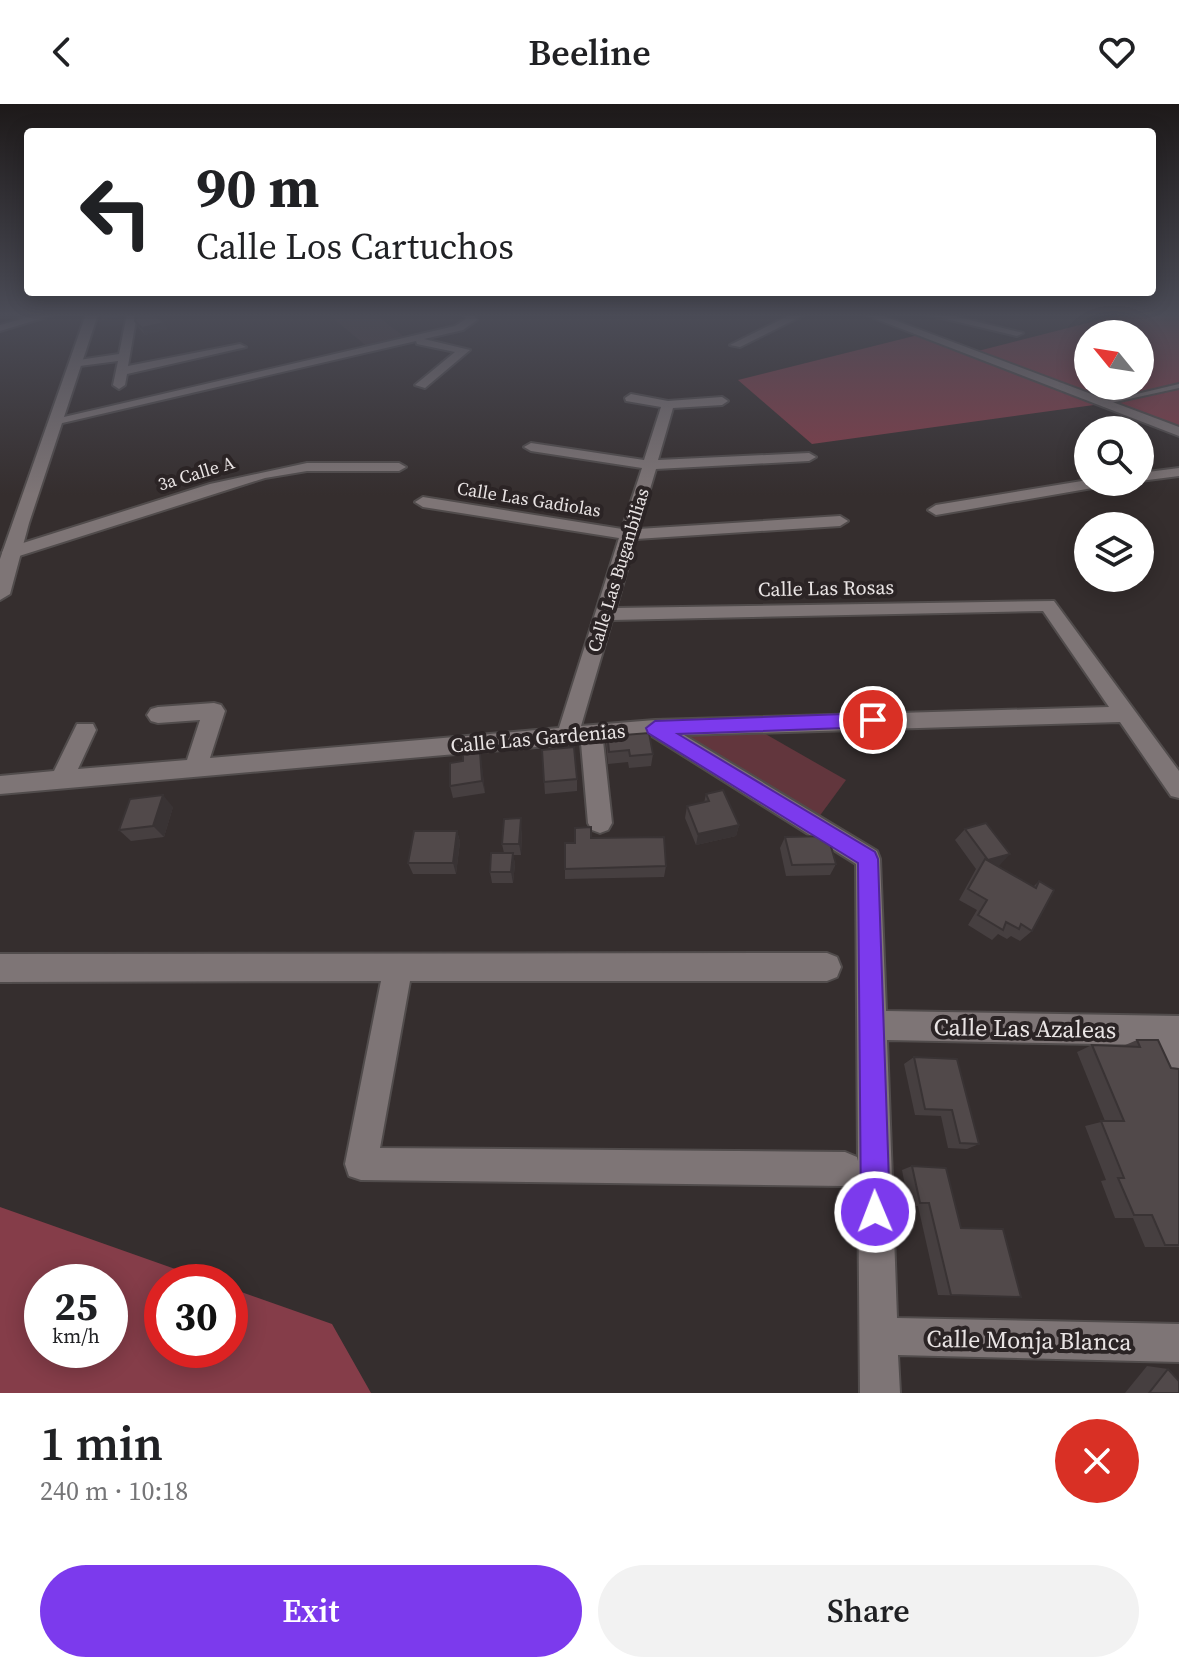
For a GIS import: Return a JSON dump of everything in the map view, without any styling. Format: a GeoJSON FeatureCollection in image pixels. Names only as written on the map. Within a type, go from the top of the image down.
{"type":"FeatureCollection","features":[{"type":"Feature","properties":{"kind":"street"},"geometry":{"type":"LineString","coordinates":[[0,594],[10,553],[73,374]]}},
{"type":"Feature","properties":{"kind":"street"},"geometry":{"type":"LineString","coordinates":[[118,386],[122,374]]}},
{"type":"Feature","properties":{"kind":"street"},"geometry":{"type":"LineString","coordinates":[[58,420],[256,374]]}},
{"type":"Feature","properties":{"kind":"street"},"geometry":{"type":"LineString","coordinates":[[421,385],[434,374]]}},
{"type":"Feature","properties":{"kind":"street"},"geometry":{"type":"LineString","coordinates":[[1031,374],[1179,432]]}},
{"type":"Feature","properties":{"kind":"street"},"geometry":{"type":"LineString","coordinates":[[631,398],[668,405],[722,401]]}},
{"type":"Feature","properties":{"kind":"street","name":"Calle Las Buganbilias"},"geometry":{"type":"LineString","coordinates":[[580,734],[605,614],[668,405]]}},
{"type":"Feature","properties":{"kind":"street"},"geometry":{"type":"LineString","coordinates":[[531,447],[650,465],[809,457]]}},
{"type":"Feature","properties":{"kind":"street","name":"3a Calle A"},"geometry":{"type":"LineString","coordinates":[[10,553],[264,474],[307,467],[399,467]]}},
{"type":"Feature","properties":{"kind":"street"},"geometry":{"type":"LineString","coordinates":[[1154,475],[1179,472]]}},
{"type":"Feature","properties":{"kind":"street"},"geometry":{"type":"LineString","coordinates":[[936,510],[1074,487]]}},
{"type":"Feature","properties":{"kind":"street","name":"Calle Las Gadiolas"},"geometry":{"type":"LineString","coordinates":[[423,502],[629,535],[840,521]]}},
{"type":"Feature","properties":{"kind":"street","name":"Calle Las Rosas"},"geometry":{"type":"LineString","coordinates":[[605,614],[1048,605],[1126,714]]}},
{"type":"Feature","properties":{"kind":"street"},"geometry":{"type":"LineString","coordinates":[[158,715],[214,711],[195,768]]}},
{"type":"Feature","properties":{"kind":"street"},"geometry":{"type":"LineString","coordinates":[[1126,714],[1179,789]]}},
{"type":"Feature","properties":{"kind":"street","name":"Calle Las Gardenias"},"geometry":{"type":"LineString","coordinates":[[0,785],[655,728],[1126,714]]}},
{"type":"Feature","properties":{"kind":"street"},"geometry":{"type":"LineString","coordinates":[[655,728],[868,859],[880,1393]]}},
{"type":"Feature","properties":{"kind":"street"},"geometry":{"type":"LineString","coordinates":[[61,780],[85,730]]}},
{"type":"Feature","properties":{"kind":"street"},"geometry":{"type":"LineString","coordinates":[[580,734],[600,823]]}},
{"type":"Feature","properties":{"kind":"street"},"geometry":{"type":"LineString","coordinates":[[0,968],[827,967]]}},
{"type":"Feature","properties":{"kind":"street"},"geometry":{"type":"LineString","coordinates":[[398,968],[361,1164],[845,1169]]}},
{"type":"Feature","properties":{"kind":"street","name":"Calle Las Azaleas"},"geometry":{"type":"LineString","coordinates":[[871,1025],[1172,1031]]}},
{"type":"Feature","properties":{"kind":"street"},"geometry":{"type":"LineString","coordinates":[[1172,1031],[1179,1061]]}},
{"type":"Feature","properties":{"kind":"street","name":"Calle Monja Blanca"},"geometry":{"type":"LineString","coordinates":[[878,1336],[1179,1343]]}},
{"type":"Feature","properties":{"kind":"lane"},"geometry":{"type":"LineString","coordinates":[[1106,402],[1179,386]]}},
{"type":"Feature","properties":{"kind":"shaded area"},"geometry":{"type":"Polygon","coordinates":[[[761,374],[1022,374],[1074,394],[1074,400],[1090,400],[1101,404],[812,444],[738,380],[761,374]]]}},
{"type":"Feature","properties":{"kind":"shaded area"},"geometry":{"type":"Polygon","coordinates":[[[1040,374],[1074,374],[1074,387],[1040,374]]]}},
{"type":"Feature","properties":{"kind":"shaded area"},"geometry":{"type":"Polygon","coordinates":[[[1154,374],[1179,374],[1179,426],[1109,400],[1154,400],[1154,374]]]}},
{"type":"Feature","properties":{"kind":"shaded area"},"geometry":{"type":"Polygon","coordinates":[[[746,723],[846,780],[813,825],[655,728],[746,723]]]}},
{"type":"Feature","properties":{"kind":"shaded area"},"geometry":{"type":"Polygon","coordinates":[[[0,1207],[161,1264],[144,1264],[144,1368],[248,1368],[248,1294],[332,1324],[371,1393],[0,1393],[0,1207]]]}},
{"type":"Feature","properties":{"kind":"building"},"geometry":{"type":"Polygon","coordinates":[[[607,731],[611,736],[649,733],[653,754],[630,756],[629,750],[609,752],[607,731]]]}},
{"type":"Feature","properties":{"kind":"building"},"geometry":{"type":"Polygon","coordinates":[[[574,747],[577,779],[544,782],[542,750],[574,747]]]}},
{"type":"Feature","properties":{"kind":"building"},"geometry":{"type":"Polygon","coordinates":[[[480,752],[482,781],[450,786],[450,763],[463,761],[463,755],[480,752]]]}},
{"type":"Feature","properties":{"kind":"building"},"geometry":{"type":"Polygon","coordinates":[[[723,790],[739,825],[698,834],[687,806],[709,801],[706,794],[723,790]]]}},
{"type":"Feature","properties":{"kind":"building"},"geometry":{"type":"Polygon","coordinates":[[[163,795],[153,826],[119,830],[130,799],[163,795]]]}},
{"type":"Feature","properties":{"kind":"building"},"geometry":{"type":"Polygon","coordinates":[[[521,818],[519,844],[502,844],[504,819],[521,818]]]}},
{"type":"Feature","properties":{"kind":"building"},"geometry":{"type":"Polygon","coordinates":[[[986,823],[1010,854],[988,860],[965,829],[986,823]]]}},
{"type":"Feature","properties":{"kind":"building"},"geometry":{"type":"Polygon","coordinates":[[[591,827],[591,838],[664,837],[666,866],[565,869],[565,843],[575,843],[575,828],[591,827]]]}},
{"type":"Feature","properties":{"kind":"building"},"geometry":{"type":"Polygon","coordinates":[[[414,831],[457,831],[453,863],[408,863],[414,831]]]}},
{"type":"Feature","properties":{"kind":"building"},"geometry":{"type":"Polygon","coordinates":[[[828,836],[836,864],[792,865],[785,837],[828,836]]]}},
{"type":"Feature","properties":{"kind":"building"},"geometry":{"type":"Polygon","coordinates":[[[491,853],[513,853],[511,872],[490,872],[491,853]]]}},
{"type":"Feature","properties":{"kind":"building"},"geometry":{"type":"Polygon","coordinates":[[[985,859],[1036,888],[1039,881],[1054,890],[1032,931],[1021,924],[1019,929],[1006,922],[1003,930],[978,915],[987,900],[968,889],[985,859]]]}},
{"type":"Feature","properties":{"kind":"building"},"geometry":{"type":"Polygon","coordinates":[[[1137,1040],[1158,1040],[1171,1068],[1179,1069],[1179,1245],[1165,1245],[1152,1215],[1134,1215],[1118,1178],[1124,1178],[1101,1121],[1124,1121],[1092,1045],[1140,1047],[1137,1040]]]}},
{"type":"Feature","properties":{"kind":"building"},"geometry":{"type":"Polygon","coordinates":[[[914,1057],[957,1059],[979,1144],[960,1143],[952,1110],[925,1109],[914,1057]]]}},
{"type":"Feature","properties":{"kind":"building"},"geometry":{"type":"Polygon","coordinates":[[[912,1166],[946,1168],[961,1228],[1003,1229],[1021,1297],[951,1295],[929,1203],[920,1203],[912,1166]]]}},
{"type":"Feature","properties":{"kind":"building"},"geometry":{"type":"Polygon","coordinates":[[[1168,1369],[1179,1381],[1179,1393],[1149,1393],[1168,1369]]]}},
{"type":"Feature","properties":{"kind":"route"},"geometry":{"type":"LineString","coordinates":[[873,720],[655,728],[868,859],[875,1212]]}}]}
